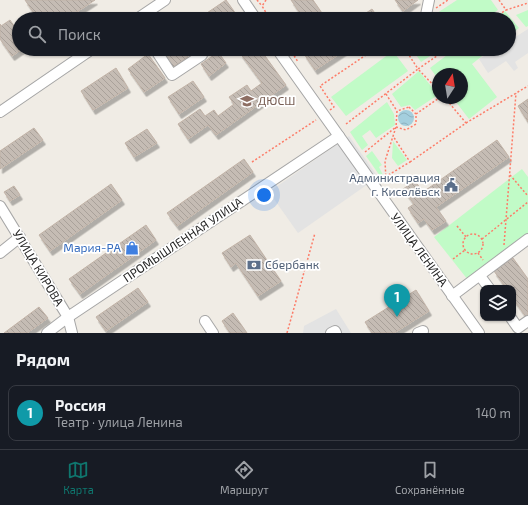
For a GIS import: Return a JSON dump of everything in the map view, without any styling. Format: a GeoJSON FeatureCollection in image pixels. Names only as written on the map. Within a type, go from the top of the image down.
{"type":"FeatureCollection","features":[{"type":"Feature","properties":{"kind":"street"},"geometry":{"type":"LineString","coordinates":[[147,12],[165,0]]}},
{"type":"Feature","properties":{"kind":"street"},"geometry":{"type":"LineString","coordinates":[[243,0],[251,12]]}},
{"type":"Feature","properties":{"kind":"street"},"geometry":{"type":"LineString","coordinates":[[427,12],[429,0]]}},
{"type":"Feature","properties":{"kind":"street"},"geometry":{"type":"LineString","coordinates":[[0,112],[82,56]]}},
{"type":"Feature","properties":{"kind":"street"},"geometry":{"type":"LineString","coordinates":[[160,56],[172,75],[200,56]]}},
{"type":"Feature","properties":{"kind":"street","name":"УЛИЦА ЛЕНИНА"},"geometry":{"type":"LineString","coordinates":[[282,56],[479,333]]}},
{"type":"Feature","properties":{"kind":"street","name":"ПРОМЫШЛЕННАЯ УЛИЦА"},"geometry":{"type":"LineString","coordinates":[[47,333],[68,317],[340,136]]}},
{"type":"Feature","properties":{"kind":"street","name":"УЛИЦА КИРОВА"},"geometry":{"type":"LineString","coordinates":[[0,206],[68,317],[72,333]]}},
{"type":"Feature","properties":{"kind":"street"},"geometry":{"type":"LineString","coordinates":[[0,253],[20,238]]}},
{"type":"Feature","properties":{"kind":"street"},"geometry":{"type":"LineString","coordinates":[[452,296],[528,239]]}},
{"type":"Feature","properties":{"kind":"street"},"geometry":{"type":"LineString","coordinates":[[480,276],[487,285]]}},
{"type":"Feature","properties":{"kind":"street"},"geometry":{"type":"LineString","coordinates":[[205,321],[213,333]]}},
{"type":"Feature","properties":{"kind":"street"},"geometry":{"type":"LineString","coordinates":[[513,321],[518,328],[528,321]]}},
{"type":"Feature","properties":{"kind":"street"},"geometry":{"type":"LineString","coordinates":[[331,333],[335,331],[336,333]]}},
{"type":"Feature","properties":{"kind":"path"},"geometry":{"type":"LineString","coordinates":[[257,0],[266,12]]}},
{"type":"Feature","properties":{"kind":"path"},"geometry":{"type":"LineString","coordinates":[[262,6],[266,0]]}},
{"type":"Feature","properties":{"kind":"path"},"geometry":{"type":"LineString","coordinates":[[499,0],[506,10]]}},
{"type":"Feature","properties":{"kind":"path"},"geometry":{"type":"LineString","coordinates":[[503,12],[528,3]]}},
{"type":"Feature","properties":{"kind":"path"},"geometry":{"type":"LineString","coordinates":[[410,56],[432,83]]}},
{"type":"Feature","properties":{"kind":"path"},"geometry":{"type":"LineString","coordinates":[[346,124],[418,68],[436,56]]}},
{"type":"Feature","properties":{"kind":"path"},"geometry":{"type":"LineString","coordinates":[[385,177],[410,162],[466,123],[528,86]]}},
{"type":"Feature","properties":{"kind":"path"},"geometry":{"type":"LineString","coordinates":[[377,191],[386,180],[385,161],[396,127],[397,111],[386,93]]}},
{"type":"Feature","properties":{"kind":"path"},"geometry":{"type":"LineString","coordinates":[[502,258],[507,219],[516,93]]}},
{"type":"Feature","properties":{"kind":"path"},"geometry":{"type":"LineString","coordinates":[[416,114],[432,103]]}},
{"type":"Feature","properties":{"kind":"path"},"geometry":{"type":"LineString","coordinates":[[450,104],[466,123]]}},
{"type":"Feature","properties":{"kind":"path"},"geometry":{"type":"LineString","coordinates":[[396,127],[406,130],[416,124],[416,114],[409,107],[397,111]]}},
{"type":"Feature","properties":{"kind":"path"},"geometry":{"type":"LineString","coordinates":[[365,152],[396,127]]}},
{"type":"Feature","properties":{"kind":"path"},"geometry":{"type":"LineString","coordinates":[[393,136],[410,162]]}},
{"type":"Feature","properties":{"kind":"path"},"geometry":{"type":"LineString","coordinates":[[510,174],[528,196]]}},
{"type":"Feature","properties":{"kind":"path"},"geometry":{"type":"LineString","coordinates":[[482,239],[528,202]]}},
{"type":"Feature","properties":{"kind":"path"},"geometry":{"type":"LineString","coordinates":[[457,226],[466,237]]}},
{"type":"Feature","properties":{"kind":"path"},"geometry":{"type":"LineString","coordinates":[[287,333],[315,233]]}},
{"type":"Feature","properties":{"kind":"path"},"geometry":{"type":"LineString","coordinates":[[471,234],[482,239],[482,248],[478,253],[471,254],[465,250],[464,242],[466,237],[471,234]]}},
{"type":"Feature","properties":{"kind":"path"},"geometry":{"type":"LineString","coordinates":[[453,259],[465,250]]}},
{"type":"Feature","properties":{"kind":"green space"},"geometry":{"type":"Polygon","coordinates":[[[457,0],[491,0],[498,10],[495,12],[439,12],[457,0]]]}},
{"type":"Feature","properties":{"kind":"green space"},"geometry":{"type":"Polygon","coordinates":[[[528,10],[528,26],[526,27],[516,15],[528,10]]]}},
{"type":"Feature","properties":{"kind":"green space"},"geometry":{"type":"Polygon","coordinates":[[[386,56],[397,56],[408,71],[346,116],[331,97],[386,56]]]}},
{"type":"Feature","properties":{"kind":"green space"},"geometry":{"type":"Polygon","coordinates":[[[417,56],[430,56],[421,62],[417,56]]]}},
{"type":"Feature","properties":{"kind":"green space"},"geometry":{"type":"Polygon","coordinates":[[[446,56],[482,56],[472,64],[497,97],[469,119],[458,104],[468,104],[468,68],[432,68],[432,71],[430,68],[446,56]]]}},
{"type":"Feature","properties":{"kind":"green space"},"geometry":{"type":"Polygon","coordinates":[[[419,71],[432,87],[432,99],[415,110],[410,105],[401,107],[392,94],[419,71]]]}},
{"type":"Feature","properties":{"kind":"green space"},"geometry":{"type":"Polygon","coordinates":[[[387,102],[394,114],[395,125],[376,138],[370,130],[362,136],[368,145],[362,150],[350,132],[387,102]]]}},
{"type":"Feature","properties":{"kind":"green space"},"geometry":{"type":"Polygon","coordinates":[[[393,141],[407,160],[398,166],[392,158],[393,141]]]}},
{"type":"Feature","properties":{"kind":"green space"},"geometry":{"type":"Polygon","coordinates":[[[372,151],[382,165],[379,167],[383,175],[380,176],[366,156],[372,151]]]}},
{"type":"Feature","properties":{"kind":"green space"},"geometry":{"type":"Polygon","coordinates":[[[522,169],[528,177],[528,233],[468,280],[434,237],[522,169]]]}},
{"type":"Feature","properties":{"kind":"shaded area"},"geometry":{"type":"Polygon","coordinates":[[[528,29],[528,53],[515,62],[518,68],[514,71],[506,61],[488,73],[479,59],[484,56],[516,56],[516,37],[528,29]]]}},
{"type":"Feature","properties":{"kind":"shaded area"},"geometry":{"type":"Polygon","coordinates":[[[349,136],[378,177],[298,233],[269,192],[349,136]]]}},
{"type":"Feature","properties":{"kind":"shaded area"},"geometry":{"type":"Polygon","coordinates":[[[336,309],[351,333],[303,333],[304,326],[336,309]]]}},
{"type":"Feature","properties":{"kind":"water"},"geometry":{"type":"Polygon","coordinates":[[[406,110],[413,115],[414,118],[409,125],[406,126],[399,121],[398,118],[403,111],[406,110]]]}},
{"type":"Feature","properties":{"kind":"building"},"geometry":{"type":"Polygon","coordinates":[[[25,0],[95,0],[77,12],[33,12],[25,0]]]}},
{"type":"Feature","properties":{"kind":"building"},"geometry":{"type":"Polygon","coordinates":[[[226,0],[235,12],[208,12],[226,0]]]}},
{"type":"Feature","properties":{"kind":"building"},"geometry":{"type":"Polygon","coordinates":[[[291,0],[313,0],[321,12],[299,12],[291,0]]]}},
{"type":"Feature","properties":{"kind":"building"},"geometry":{"type":"Polygon","coordinates":[[[395,0],[418,0],[403,11],[395,0]]]}},
{"type":"Feature","properties":{"kind":"building"},"geometry":{"type":"Polygon","coordinates":[[[10,20],[12,23],[12,56],[0,39],[0,24],[1,26],[10,20]]]}},
{"type":"Feature","properties":{"kind":"building"},"geometry":{"type":"Polygon","coordinates":[[[145,56],[149,56],[165,78],[144,92],[128,69],[145,56]]]}},
{"type":"Feature","properties":{"kind":"building"},"geometry":{"type":"Polygon","coordinates":[[[166,56],[188,56],[188,57],[173,67],[166,56]]]}},
{"type":"Feature","properties":{"kind":"building"},"geometry":{"type":"Polygon","coordinates":[[[212,56],[221,56],[226,63],[209,76],[201,64],[212,56]]]}},
{"type":"Feature","properties":{"kind":"building"},"geometry":{"type":"Polygon","coordinates":[[[242,56],[265,56],[286,85],[216,135],[208,125],[188,139],[178,124],[200,109],[205,116],[214,110],[218,116],[234,104],[229,97],[247,85],[251,91],[262,83],[242,56]]]}},
{"type":"Feature","properties":{"kind":"building"},"geometry":{"type":"Polygon","coordinates":[[[305,56],[336,56],[315,70],[305,56]]]}},
{"type":"Feature","properties":{"kind":"building"},"geometry":{"type":"Polygon","coordinates":[[[116,68],[128,88],[93,110],[81,91],[116,68]]]}},
{"type":"Feature","properties":{"kind":"building"},"geometry":{"type":"Polygon","coordinates":[[[193,81],[204,97],[179,114],[168,97],[193,81]]]}},
{"type":"Feature","properties":{"kind":"building"},"geometry":{"type":"Polygon","coordinates":[[[528,99],[528,122],[518,106],[528,99]]]}},
{"type":"Feature","properties":{"kind":"building"},"geometry":{"type":"Polygon","coordinates":[[[34,128],[43,140],[0,169],[0,151],[34,128]]]}},
{"type":"Feature","properties":{"kind":"building"},"geometry":{"type":"Polygon","coordinates":[[[147,129],[157,143],[134,157],[125,143],[147,129]]]}},
{"type":"Feature","properties":{"kind":"building","name":"Администрация г. Киселёвск"},"geometry":{"type":"Polygon","coordinates":[[[497,140],[509,157],[436,207],[446,221],[432,230],[424,219],[418,223],[408,208],[414,204],[403,189],[415,181],[423,192],[497,140]]]}},
{"type":"Feature","properties":{"kind":"building"},"geometry":{"type":"Polygon","coordinates":[[[244,159],[253,172],[177,226],[167,213],[244,159]]]}},
{"type":"Feature","properties":{"kind":"building"},"geometry":{"type":"Polygon","coordinates":[[[111,184],[122,200],[50,251],[39,235],[111,184]]]}},
{"type":"Feature","properties":{"kind":"building"},"geometry":{"type":"Polygon","coordinates":[[[14,186],[20,195],[10,201],[4,192],[14,186]]]}},
{"type":"Feature","properties":{"kind":"building"},"geometry":{"type":"Polygon","coordinates":[[[146,225],[156,240],[80,294],[69,279],[146,225]]]}},
{"type":"Feature","properties":{"kind":"building","name":"Сбербанк"},"geometry":{"type":"Polygon","coordinates":[[[250,235],[281,281],[258,296],[236,263],[231,267],[222,253],[250,235]]]}},
{"type":"Feature","properties":{"kind":"building"},"geometry":{"type":"Polygon","coordinates":[[[513,258],[528,279],[528,316],[526,317],[516,303],[516,285],[504,285],[494,271],[513,258]]]}},
{"type":"Feature","properties":{"kind":"building"},"geometry":{"type":"Polygon","coordinates":[[[138,288],[148,302],[106,331],[96,317],[138,288]]]}},
{"type":"Feature","properties":{"kind":"building"},"geometry":{"type":"Polygon","coordinates":[[[416,290],[429,311],[394,333],[372,333],[365,322],[416,290]]]}},
{"type":"Feature","properties":{"kind":"building"},"geometry":{"type":"Polygon","coordinates":[[[39,307],[48,318],[27,333],[4,333],[39,307]]]}},
{"type":"Feature","properties":{"kind":"building"},"geometry":{"type":"Polygon","coordinates":[[[233,313],[247,333],[230,333],[222,321],[233,313]]]}},
{"type":"Feature","properties":{"kind":"place","name":"ДЮСШ"},"geometry":{"type":"Point","coordinates":[247,101]}},
{"type":"Feature","properties":{"kind":"place","name":"Администрация г. Киселёвск"},"geometry":{"type":"Point","coordinates":[451,185]}},
{"type":"Feature","properties":{"kind":"place","name":"Мария-РА"},"geometry":{"type":"Point","coordinates":[132,248]}},
{"type":"Feature","properties":{"kind":"place","name":"Сбербанк"},"geometry":{"type":"Point","coordinates":[254,265]}},
{"type":"Feature","properties":{"kind":"place","name":"Россия"},"geometry":{"type":"Point","coordinates":[397,317]}}]}
